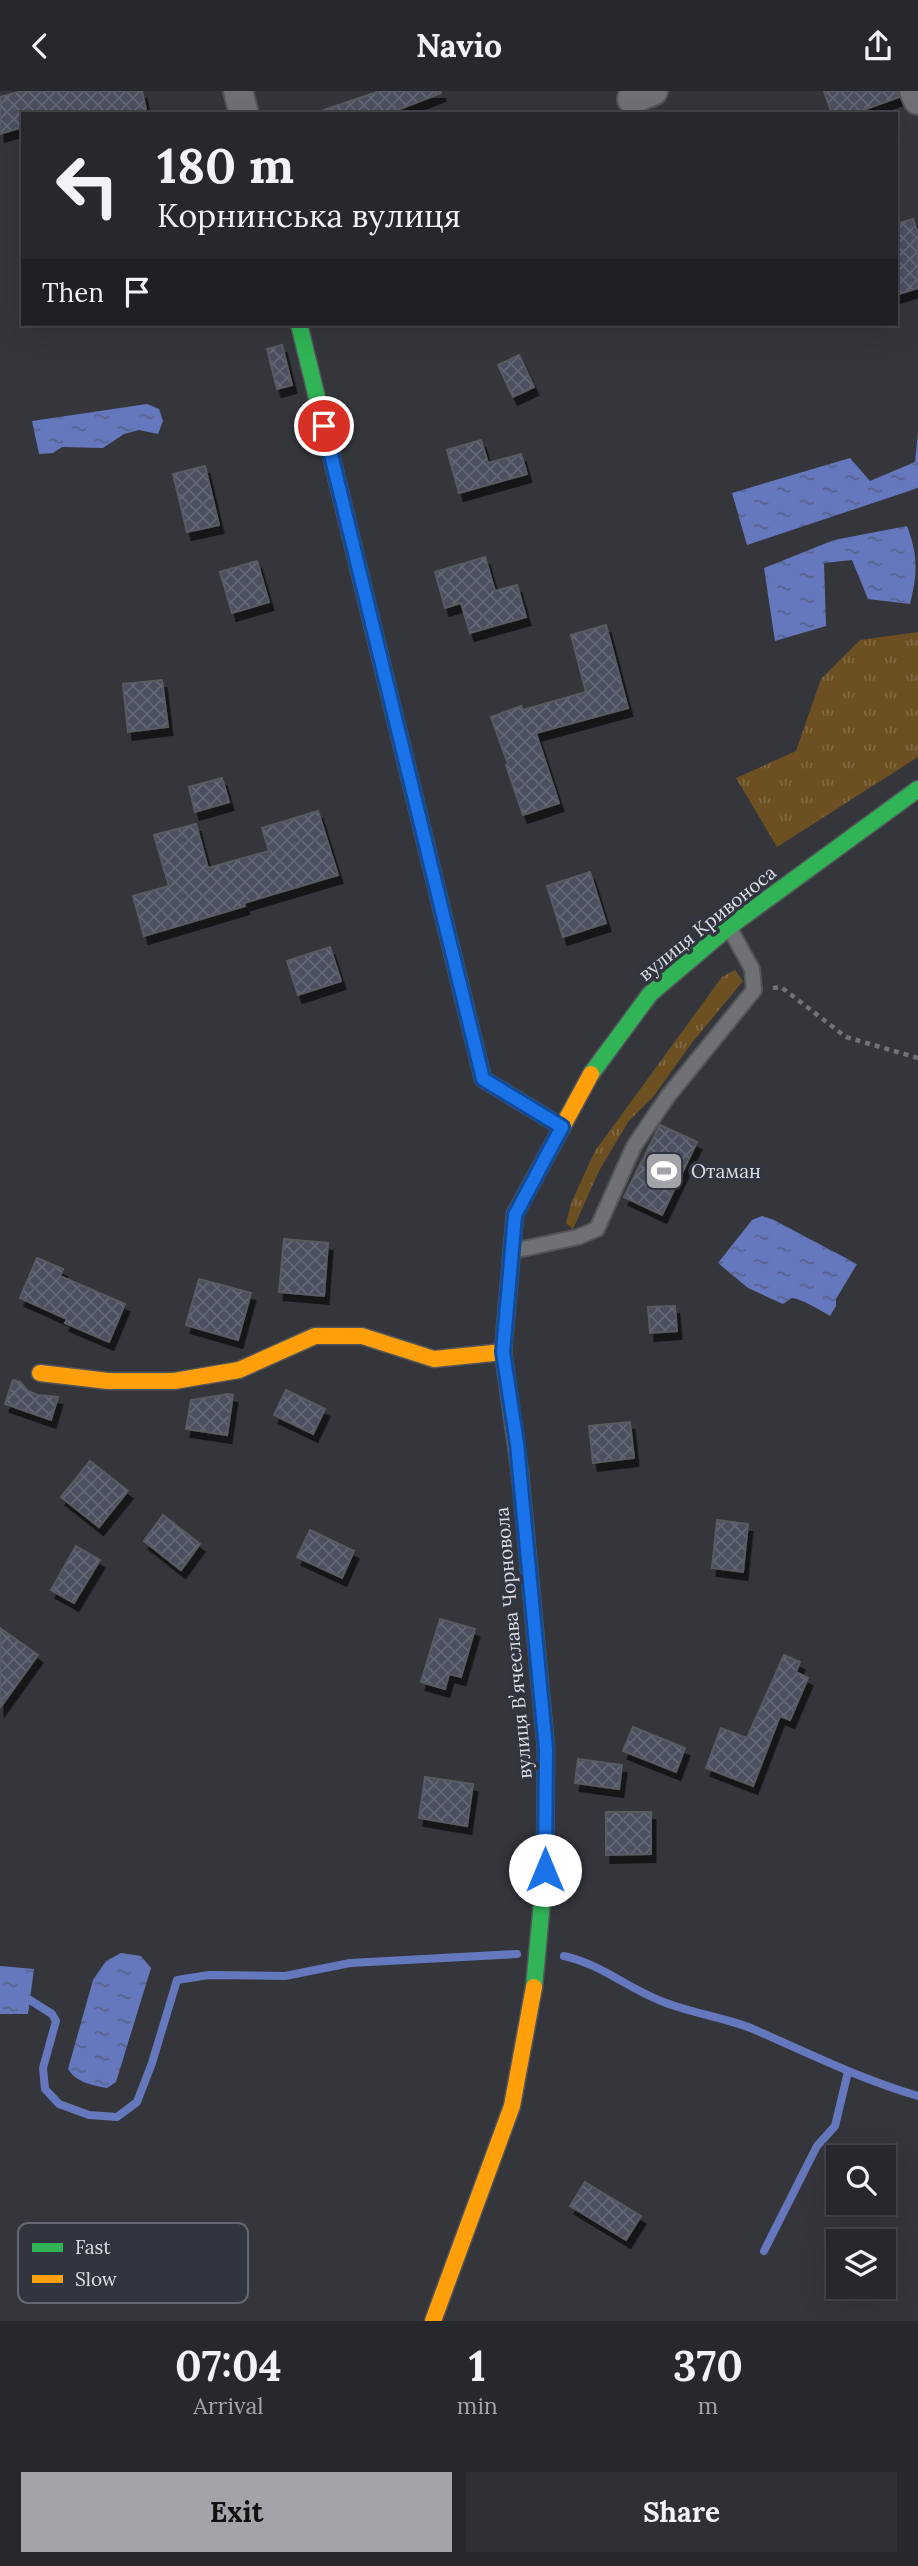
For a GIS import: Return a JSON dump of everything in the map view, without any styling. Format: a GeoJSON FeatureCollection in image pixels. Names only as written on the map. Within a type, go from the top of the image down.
{"type":"FeatureCollection","features":[{"type":"Feature","properties":{"kind":"main road"},"geometry":{"type":"LineString","coordinates":[[299,326],[483,1079],[562,1127]]}},
{"type":"Feature","properties":{"kind":"main road","name":"вулиця Кривоноса"},"geometry":{"type":"LineString","coordinates":[[562,1127],[596,1064],[650,994],[729,927],[918,789]]}},
{"type":"Feature","properties":{"kind":"main road","name":"вулиця Вʼячеслава Чорновола"},"geometry":{"type":"LineString","coordinates":[[433,2321],[512,2106],[534,1987],[545,1870],[546,1749],[517,1444],[503,1352],[515,1215],[562,1127]]}},
{"type":"Feature","properties":{"kind":"main road"},"geometry":{"type":"LineString","coordinates":[[40,1373],[108,1381],[174,1381],[239,1370],[315,1336],[362,1336],[434,1359],[503,1352]]}},
{"type":"Feature","properties":{"kind":"street"},"geometry":{"type":"LineString","coordinates":[[238,91],[243,112]]}},
{"type":"Feature","properties":{"kind":"street"},"geometry":{"type":"LineString","coordinates":[[914,91],[918,100]]}},
{"type":"Feature","properties":{"kind":"lane"},"geometry":{"type":"LineString","coordinates":[[512,1251],[578,1237],[597,1229],[634,1146],[668,1096],[754,990],[752,969],[729,927]]}},
{"type":"Feature","properties":{"kind":"path"},"geometry":{"type":"LineString","coordinates":[[754,990],[781,987],[846,1037],[918,1058]]}},
{"type":"Feature","properties":{"kind":"green space"},"geometry":{"type":"Polygon","coordinates":[[[918,632],[918,757],[777,847],[736,778],[796,751],[821,679],[860,640],[918,632]]]}},
{"type":"Feature","properties":{"kind":"green space"},"geometry":{"type":"Polygon","coordinates":[[[735,970],[743,981],[691,1044],[653,1097],[628,1122],[599,1171],[573,1229],[566,1223],[572,1201],[595,1151],[722,977],[735,970]]]}},
{"type":"Feature","properties":{"kind":"water"},"geometry":{"type":"Polygon","coordinates":[[[147,404],[159,409],[163,421],[158,434],[139,430],[124,434],[103,448],[62,447],[53,453],[39,454],[32,421],[147,404]]]}},
{"type":"Feature","properties":{"kind":"water"},"geometry":{"type":"Polygon","coordinates":[[[918,432],[918,488],[747,545],[732,493],[850,458],[870,481],[915,462],[918,432]]]}},
{"type":"Feature","properties":{"kind":"water"},"geometry":{"type":"Polygon","coordinates":[[[907,526],[916,565],[910,604],[868,599],[852,560],[824,563],[826,626],[775,641],[764,568],[834,540],[907,526]]]}},
{"type":"Feature","properties":{"kind":"water"},"geometry":{"type":"Polygon","coordinates":[[[762,1216],[857,1264],[836,1299],[836,1306],[830,1316],[801,1300],[792,1298],[783,1304],[748,1288],[718,1263],[752,1220],[762,1216]]]}},
{"type":"Feature","properties":{"kind":"water"},"geometry":{"type":"Polygon","coordinates":[[[121,1953],[141,1956],[151,1968],[116,2082],[107,2088],[80,2080],[68,2069],[93,1980],[106,1961],[121,1953]]]}},
{"type":"Feature","properties":{"kind":"water"},"geometry":{"type":"Polygon","coordinates":[[[0,1966],[34,1969],[28,2014],[0,2014],[0,1966]]]}},
{"type":"Feature","properties":{"kind":"building"},"geometry":{"type":"Polygon","coordinates":[[[22,91],[142,91],[147,112],[21,112],[21,128],[0,134],[0,97],[22,91]]]}},
{"type":"Feature","properties":{"kind":"building"},"geometry":{"type":"Polygon","coordinates":[[[380,91],[441,91],[392,112],[324,110],[380,91]]]}},
{"type":"Feature","properties":{"kind":"building"},"geometry":{"type":"Polygon","coordinates":[[[824,91],[898,91],[899,97],[858,112],[831,112],[824,91]]]}},
{"type":"Feature","properties":{"kind":"building"},"geometry":{"type":"Polygon","coordinates":[[[913,219],[918,234],[918,288],[898,294],[898,223],[913,219]]]}},
{"type":"Feature","properties":{"kind":"building"},"geometry":{"type":"Polygon","coordinates":[[[282,345],[292,385],[277,389],[267,349],[282,345]]]}},
{"type":"Feature","properties":{"kind":"building"},"geometry":{"type":"Polygon","coordinates":[[[519,355],[534,387],[513,397],[498,365],[519,355]]]}},
{"type":"Feature","properties":{"kind":"building"},"geometry":{"type":"Polygon","coordinates":[[[481,440],[488,463],[521,454],[527,474],[459,493],[447,450],[481,440]]]}},
{"type":"Feature","properties":{"kind":"building"},"geometry":{"type":"Polygon","coordinates":[[[205,466],[219,525],[187,532],[173,474],[205,466]]]}},
{"type":"Feature","properties":{"kind":"building"},"geometry":{"type":"Polygon","coordinates":[[[485,557],[495,591],[517,585],[526,617],[470,633],[461,603],[445,608],[435,572],[485,557]]]}},
{"type":"Feature","properties":{"kind":"building"},"geometry":{"type":"Polygon","coordinates":[[[257,561],[269,602],[232,613],[220,572],[257,561]]]}},
{"type":"Feature","properties":{"kind":"building"},"geometry":{"type":"Polygon","coordinates":[[[606,625],[628,708],[536,733],[559,803],[523,815],[491,717],[521,706],[523,710],[586,692],[571,635],[606,625]]]}},
{"type":"Feature","properties":{"kind":"building"},"geometry":{"type":"Polygon","coordinates":[[[162,680],[168,727],[128,732],[123,684],[162,680]]]}},
{"type":"Feature","properties":{"kind":"building"},"geometry":{"type":"Polygon","coordinates":[[[222,778],[229,802],[195,812],[189,787],[222,778]]]}},
{"type":"Feature","properties":{"kind":"building"},"geometry":{"type":"Polygon","coordinates":[[[318,811],[338,875],[144,936],[133,896],[169,886],[154,835],[196,824],[208,868],[269,851],[262,828],[318,811]]]}},
{"type":"Feature","properties":{"kind":"building"},"geometry":{"type":"Polygon","coordinates":[[[590,872],[606,923],[563,937],[547,886],[590,872]]]}},
{"type":"Feature","properties":{"kind":"building"},"geometry":{"type":"Polygon","coordinates":[[[330,947],[341,981],[298,995],[287,961],[330,947]]]}},
{"type":"Feature","properties":{"kind":"building"},"geometry":{"type":"Polygon","coordinates":[[[660,1125],[697,1142],[662,1215],[624,1197],[660,1125]]]}},
{"type":"Feature","properties":{"kind":"building"},"geometry":{"type":"Polygon","coordinates":[[[284,1239],[328,1243],[324,1296],[279,1292],[284,1239]]]}},
{"type":"Feature","properties":{"kind":"building"},"geometry":{"type":"Polygon","coordinates":[[[37,1258],[63,1269],[60,1276],[125,1304],[109,1342],[65,1323],[67,1319],[20,1298],[37,1258]]]}},
{"type":"Feature","properties":{"kind":"building"},"geometry":{"type":"Polygon","coordinates":[[[199,1279],[251,1293],[238,1340],[186,1325],[199,1279]]]}},
{"type":"Feature","properties":{"kind":"building"},"geometry":{"type":"Polygon","coordinates":[[[675,1306],[677,1331],[650,1333],[648,1307],[675,1306]]]}},
{"type":"Feature","properties":{"kind":"building"},"geometry":{"type":"Polygon","coordinates":[[[13,1380],[37,1395],[58,1397],[51,1420],[5,1404],[13,1380]]]}},
{"type":"Feature","properties":{"kind":"building"},"geometry":{"type":"Polygon","coordinates":[[[286,1390],[325,1409],[313,1434],[274,1415],[286,1390]]]}},
{"type":"Feature","properties":{"kind":"building"},"geometry":{"type":"Polygon","coordinates":[[[233,1395],[227,1435],[186,1429],[191,1400],[233,1395]]]}},
{"type":"Feature","properties":{"kind":"building"},"geometry":{"type":"Polygon","coordinates":[[[630,1422],[634,1458],[593,1463],[589,1426],[630,1422]]]}},
{"type":"Feature","properties":{"kind":"building"},"geometry":{"type":"Polygon","coordinates":[[[90,1461],[128,1491],[99,1527],[61,1497],[90,1461]]]}},
{"type":"Feature","properties":{"kind":"building"},"geometry":{"type":"Polygon","coordinates":[[[163,1515],[200,1544],[181,1570],[144,1541],[163,1515]]]}},
{"type":"Feature","properties":{"kind":"building"},"geometry":{"type":"Polygon","coordinates":[[[717,1520],[748,1524],[743,1572],[712,1568],[717,1520]]]}},
{"type":"Feature","properties":{"kind":"building"},"geometry":{"type":"Polygon","coordinates":[[[310,1530],[354,1551],[342,1578],[297,1557],[310,1530]]]}},
{"type":"Feature","properties":{"kind":"building"},"geometry":{"type":"Polygon","coordinates":[[[76,1546],[100,1560],[74,1603],[51,1590],[76,1546]]]}},
{"type":"Feature","properties":{"kind":"building"},"geometry":{"type":"Polygon","coordinates":[[[440,1619],[475,1629],[461,1677],[449,1674],[445,1689],[421,1682],[440,1619]]]}},
{"type":"Feature","properties":{"kind":"building"},"geometry":{"type":"Polygon","coordinates":[[[0,1628],[38,1655],[0,1708],[0,1628]]]}},
{"type":"Feature","properties":{"kind":"building"},"geometry":{"type":"Polygon","coordinates":[[[784,1655],[800,1662],[796,1672],[808,1678],[790,1720],[780,1716],[753,1786],[706,1768],[721,1728],[747,1738],[784,1655]]]}},
{"type":"Feature","properties":{"kind":"building"},"geometry":{"type":"Polygon","coordinates":[[[633,1727],[685,1748],[676,1772],[623,1751],[633,1727]]]}},
{"type":"Feature","properties":{"kind":"building"},"geometry":{"type":"Polygon","coordinates":[[[578,1759],[622,1765],[619,1789],[575,1783],[578,1759]]]}},
{"type":"Feature","properties":{"kind":"building"},"geometry":{"type":"Polygon","coordinates":[[[425,1777],[473,1784],[467,1826],[419,1818],[425,1777]]]}},
{"type":"Feature","properties":{"kind":"building"},"geometry":{"type":"Polygon","coordinates":[[[606,1812],[651,1812],[651,1854],[606,1855],[606,1812]]]}},
{"type":"Feature","properties":{"kind":"building"},"geometry":{"type":"Polygon","coordinates":[[[585,2182],[641,2216],[626,2240],[570,2206],[585,2182]]]}},
{"type":"Feature","properties":{"kind":"waterway"},"geometry":{"type":"LineString","coordinates":[[22,1995],[52,2014],[56,2021],[43,2068],[45,2089],[59,2104],[89,2115],[117,2117],[137,2102],[152,2063],[177,1980],[209,1975],[285,1976],[350,1963],[517,1954]]}},
{"type":"Feature","properties":{"kind":"waterway"},"geometry":{"type":"LineString","coordinates":[[564,1956],[589,1964],[661,2001],[753,2029],[855,2074],[918,2096]]}},
{"type":"Feature","properties":{"kind":"waterway"},"geometry":{"type":"LineString","coordinates":[[764,2251],[817,2146],[835,2126],[848,2072]]}},
{"type":"Feature","properties":{"kind":"traffic: fast"},"geometry":{"type":"LineString","coordinates":[[299,326],[483,1079],[562,1127]]}},
{"type":"Feature","properties":{"kind":"traffic: fast"},"geometry":{"type":"LineString","coordinates":[[591,1074],[650,994],[729,927],[918,789]]}},
{"type":"Feature","properties":{"kind":"traffic: fast"},"geometry":{"type":"LineString","coordinates":[[520,1473],[546,1749],[545,1870],[534,1987]]}},
{"type":"Feature","properties":{"kind":"traffic: slow"},"geometry":{"type":"LineString","coordinates":[[520,1473],[503,1352],[515,1214],[591,1074]]}},
{"type":"Feature","properties":{"kind":"traffic: slow"},"geometry":{"type":"LineString","coordinates":[[40,1373],[108,1381],[174,1381],[239,1370],[315,1336],[362,1336],[434,1359],[503,1352]]}},
{"type":"Feature","properties":{"kind":"traffic: slow"},"geometry":{"type":"LineString","coordinates":[[433,2321],[512,2106],[534,1987]]}},
{"type":"Feature","properties":{"kind":"place","name":"Отаман"},"geometry":{"type":"Point","coordinates":[664,1171]}},
{"type":"Feature","properties":{"kind":"route"},"geometry":{"type":"LineString","coordinates":[[324,426],[483,1079],[562,1127],[515,1215],[503,1352],[517,1444],[546,1749],[545,1870]]}}]}
